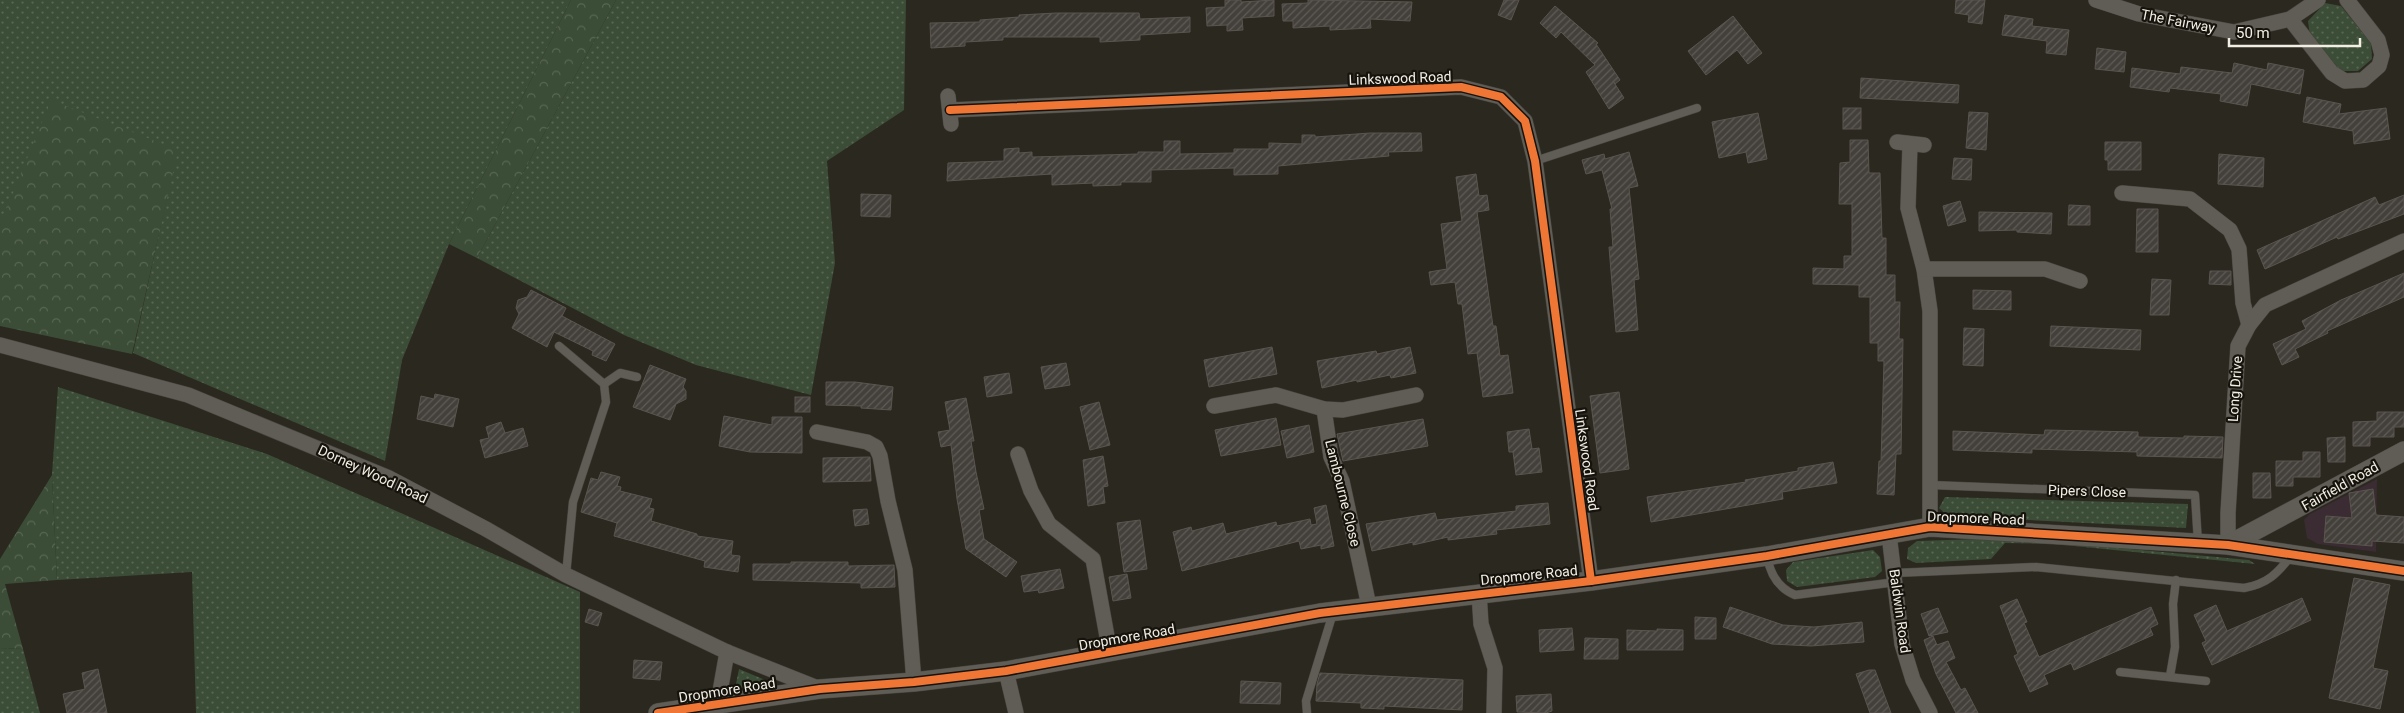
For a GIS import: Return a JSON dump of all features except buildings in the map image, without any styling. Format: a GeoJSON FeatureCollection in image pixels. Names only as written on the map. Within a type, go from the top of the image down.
{"type":"FeatureCollection","features":[{"type":"Feature","properties":{"kind":"street","name":"The Fairway"},"geometry":{"type":"LineString","coordinates":[[2096,0],[2139,14],[2234,32],[2290,19],[2318,0]]}},
{"type":"Feature","properties":{"kind":"street"},"geometry":{"type":"LineString","coordinates":[[2290,19],[2332,73],[2345,81],[2363,80],[2379,66],[2382,55],[2378,40],[2347,0]]}},
{"type":"Feature","properties":{"kind":"street","name":"Linkswood Road"},"geometry":{"type":"LineString","coordinates":[[949,110],[1461,87],[1501,98],[1525,121],[1535,162],[1590,581]]}},
{"type":"Feature","properties":{"kind":"street"},"geometry":{"type":"LineString","coordinates":[[1910,144],[1908,208],[1924,269],[1930,311],[1930,527]]}},
{"type":"Feature","properties":{"kind":"street"},"geometry":{"type":"LineString","coordinates":[[2122,193],[2190,199],[2230,230],[2239,248],[2243,303],[2249,325]]}},
{"type":"Feature","properties":{"kind":"street","name":"Long Drive"},"geometry":{"type":"LineString","coordinates":[[2228,545],[2228,514],[2238,346],[2249,325],[2265,305],[2404,241]]}},
{"type":"Feature","properties":{"kind":"street"},"geometry":{"type":"LineString","coordinates":[[1924,269],[2045,269],[2080,281]]}},
{"type":"Feature","properties":{"kind":"street","name":"Dorney Wood Road"},"geometry":{"type":"LineString","coordinates":[[0,345],[188,395],[389,478],[486,529],[566,575],[727,652],[820,689]]}},
{"type":"Feature","properties":{"kind":"street"},"geometry":{"type":"LineString","coordinates":[[1214,406],[1276,395],[1324,409],[1343,410],[1416,395]]}},
{"type":"Feature","properties":{"kind":"street","name":"Lambourne Close"},"geometry":{"type":"LineString","coordinates":[[1324,409],[1331,457],[1342,481],[1369,606]]}},
{"type":"Feature","properties":{"kind":"street"},"geometry":{"type":"LineString","coordinates":[[817,432],[867,442],[876,446],[880,456],[888,502],[905,570],[914,682]]}},
{"type":"Feature","properties":{"kind":"street","name":"Fairfield Road"},"geometry":{"type":"LineString","coordinates":[[2228,545],[2404,451]]}},
{"type":"Feature","properties":{"kind":"street"},"geometry":{"type":"LineString","coordinates":[[1018,454],[1030,491],[1049,524],[1093,559],[1110,653]]}},
{"type":"Feature","properties":{"kind":"street"},"geometry":{"type":"LineString","coordinates":[[2277,520],[2272,533],[2284,553]]}},
{"type":"Feature","properties":{"kind":"street","name":"Dropmore Road"},"geometry":{"type":"LineString","coordinates":[[658,713],[820,689],[914,682],[1006,671],[1334,611],[1590,581],[1768,556],[1930,527],[2228,545],[2404,570]]}},
{"type":"Feature","properties":{"kind":"street","name":"Baldwin Road"},"geometry":{"type":"LineString","coordinates":[[1889,534],[1902,644],[1912,680],[1930,713]]}},
{"type":"Feature","properties":{"kind":"street"},"geometry":{"type":"LineString","coordinates":[[1479,593],[1480,624],[1496,668],[1494,713]]}},
{"type":"Feature","properties":{"kind":"street"},"geometry":{"type":"LineString","coordinates":[[718,703],[727,652]]}},
{"type":"Feature","properties":{"kind":"street"},"geometry":{"type":"LineString","coordinates":[[1006,671],[1016,713]]}},
{"type":"Feature","properties":{"kind":"lane"},"geometry":{"type":"LineString","coordinates":[[1535,162],[1697,108]]}},
{"type":"Feature","properties":{"kind":"lane"},"geometry":{"type":"LineString","coordinates":[[559,346],[604,384],[606,402],[572,502],[566,575]]}},
{"type":"Feature","properties":{"kind":"lane"},"geometry":{"type":"LineString","coordinates":[[604,384],[620,373],[637,377]]}},
{"type":"Feature","properties":{"kind":"lane","name":"Pipers Close"},"geometry":{"type":"LineString","coordinates":[[1931,485],[2196,495],[2198,543]]}},
{"type":"Feature","properties":{"kind":"lane"},"geometry":{"type":"LineString","coordinates":[[1768,556],[1769,567],[1778,583],[1785,591],[1796,595],[1895,578],[2036,567],[2244,588],[2260,585],[2280,571],[2284,553]]}},
{"type":"Feature","properties":{"kind":"lane"},"geometry":{"type":"LineString","coordinates":[[2170,676],[2175,647],[2173,604],[2176,580]]}},
{"type":"Feature","properties":{"kind":"lane"},"geometry":{"type":"LineString","coordinates":[[1307,713],[1306,701],[1334,611]]}},
{"type":"Feature","properties":{"kind":"lane"},"geometry":{"type":"LineString","coordinates":[[2120,672],[2206,681]]}},
{"type":"Feature","properties":{"kind":"shaded area"},"geometry":{"type":"Polygon","coordinates":[[[2377,479],[2376,552],[2318,544],[2307,538],[2304,520],[2310,514],[2377,479]]]}},
{"type":"Feature","properties":{"kind":"green space"},"geometry":{"type":"Polygon","coordinates":[[[0,0],[571,0],[449,244],[402,360],[385,461],[133,353],[177,150],[0,225],[0,0]]]}},
{"type":"Feature","properties":{"kind":"green space"},"geometry":{"type":"Polygon","coordinates":[[[571,0],[616,0],[477,258],[449,244],[571,0]]]}},
{"type":"Feature","properties":{"kind":"green space"},"geometry":{"type":"Polygon","coordinates":[[[616,0],[906,0],[904,110],[827,161],[835,263],[811,395],[696,365],[624,335],[477,258],[616,0]]]}},
{"type":"Feature","properties":{"kind":"green space"},"geometry":{"type":"Polygon","coordinates":[[[2325,3],[2341,6],[2371,43],[2372,59],[2358,71],[2341,71],[2310,36],[2308,21],[2325,3]]]}},
{"type":"Feature","properties":{"kind":"green space"},"geometry":{"type":"Polygon","coordinates":[[[51,100],[178,150],[132,354],[0,326],[0,225],[51,100]]]}},
{"type":"Feature","properties":{"kind":"green space"},"geometry":{"type":"Polygon","coordinates":[[[58,387],[267,454],[580,592],[580,713],[196,713],[192,572],[57,580],[52,475],[58,387]]]}},
{"type":"Feature","properties":{"kind":"green space"},"geometry":{"type":"Polygon","coordinates":[[[52,475],[57,580],[5,584],[23,649],[0,648],[0,559],[52,475]]]}},
{"type":"Feature","properties":{"kind":"green space"},"geometry":{"type":"Polygon","coordinates":[[[1945,497],[2188,504],[2186,528],[1948,516],[1939,508],[1945,497]]]}},
{"type":"Feature","properties":{"kind":"green space"},"geometry":{"type":"Polygon","coordinates":[[[2009,538],[2249,560],[2255,564],[2054,544],[2005,543],[1991,559],[1916,563],[1907,559],[1908,548],[1917,541],[2009,538]]]}},
{"type":"Feature","properties":{"kind":"green space"},"geometry":{"type":"Polygon","coordinates":[[[1873,550],[1880,557],[1882,571],[1875,577],[1797,587],[1787,581],[1786,570],[1793,562],[1873,550]]]}},
{"type":"Feature","properties":{"kind":"green space"},"geometry":{"type":"Polygon","coordinates":[[[0,648],[23,649],[40,713],[0,713],[0,648]]]}},
{"type":"Feature","properties":{"kind":"green space"},"geometry":{"type":"Polygon","coordinates":[[[739,669],[775,684],[735,689],[739,669]]]}},
{"type":"Feature","properties":{"kind":"cycle path"},"geometry":{"type":"LineString","coordinates":[[950,110],[1461,87],[1501,97],[1525,121],[1535,161],[1591,581]]}},
{"type":"Feature","properties":{"kind":"cycle path"},"geometry":{"type":"LineString","coordinates":[[658,713],[820,689],[914,682],[1006,671],[1320,613],[1591,581],[1767,556],[1930,527],[2228,545],[2404,571]]}}]}
